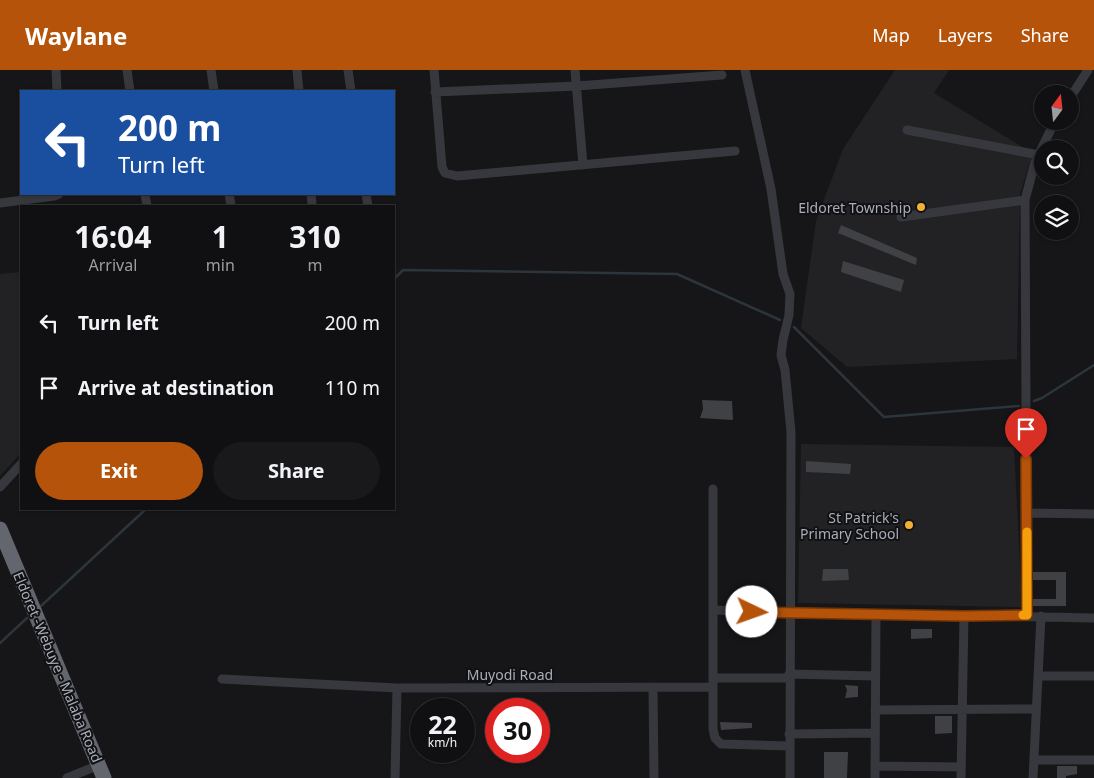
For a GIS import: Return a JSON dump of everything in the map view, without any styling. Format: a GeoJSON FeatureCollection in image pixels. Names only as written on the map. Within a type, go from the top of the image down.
{"type":"FeatureCollection","features":[{"type":"Feature","properties":{"kind":"highway","name":"Eldoret -Webuye - Malaba Road"},"geometry":{"type":"LineString","coordinates":[[0,529],[101,772]]}},
{"type":"Feature","properties":{"kind":"street"},"geometry":{"type":"LineString","coordinates":[[56,70],[58,90]]}},
{"type":"Feature","properties":{"kind":"street"},"geometry":{"type":"LineString","coordinates":[[127,70],[130,90]]}},
{"type":"Feature","properties":{"kind":"street"},"geometry":{"type":"LineString","coordinates":[[210,70],[214,90]]}},
{"type":"Feature","properties":{"kind":"street"},"geometry":{"type":"LineString","coordinates":[[297,70],[299,90]]}},
{"type":"Feature","properties":{"kind":"street"},"geometry":{"type":"LineString","coordinates":[[348,70],[351,90]]}},
{"type":"Feature","properties":{"kind":"street"},"geometry":{"type":"LineString","coordinates":[[434,70],[442,167],[446,174],[456,176],[735,152]]}},
{"type":"Feature","properties":{"kind":"street"},"geometry":{"type":"LineString","coordinates":[[575,70],[584,166]]}},
{"type":"Feature","properties":{"kind":"street"},"geometry":{"type":"LineString","coordinates":[[745,70],[771,189],[783,274],[790,294],[789,315],[783,340],[782,355],[791,432],[790,778]]}},
{"type":"Feature","properties":{"kind":"street"},"geometry":{"type":"LineString","coordinates":[[1078,85],[1088,70]]}},
{"type":"Feature","properties":{"kind":"street"},"geometry":{"type":"LineString","coordinates":[[435,92],[577,86],[722,75]]}},
{"type":"Feature","properties":{"kind":"street"},"geometry":{"type":"LineString","coordinates":[[907,130],[1034,154]]}},
{"type":"Feature","properties":{"kind":"street"},"geometry":{"type":"LineString","coordinates":[[1027,615],[1025,200],[1034,171]]}},
{"type":"Feature","properties":{"kind":"street"},"geometry":{"type":"LineString","coordinates":[[0,200],[56,195]]}},
{"type":"Feature","properties":{"kind":"street"},"geometry":{"type":"LineString","coordinates":[[311,195],[312,204]]}},
{"type":"Feature","properties":{"kind":"street"},"geometry":{"type":"LineString","coordinates":[[901,217],[1025,200]]}},
{"type":"Feature","properties":{"kind":"street"},"geometry":{"type":"LineString","coordinates":[[0,487],[20,465]]}},
{"type":"Feature","properties":{"kind":"street"},"geometry":{"type":"LineString","coordinates":[[714,489],[713,729],[715,738],[721,744],[789,746]]}},
{"type":"Feature","properties":{"kind":"street"},"geometry":{"type":"LineString","coordinates":[[1027,513],[1094,514]]}},
{"type":"Feature","properties":{"kind":"street"},"geometry":{"type":"LineString","coordinates":[[714,610],[964,616],[1027,615],[1094,618]]}},
{"type":"Feature","properties":{"kind":"street"},"geometry":{"type":"LineString","coordinates":[[874,778],[876,614]]}},
{"type":"Feature","properties":{"kind":"street"},"geometry":{"type":"LineString","coordinates":[[961,778],[964,616]]}},
{"type":"Feature","properties":{"kind":"street"},"geometry":{"type":"LineString","coordinates":[[1032,778],[1041,616]]}},
{"type":"Feature","properties":{"kind":"street","name":"Muyodi Road"},"geometry":{"type":"LineString","coordinates":[[222,679],[397,688],[653,687],[789,676],[875,676]]}},
{"type":"Feature","properties":{"kind":"street"},"geometry":{"type":"LineString","coordinates":[[1038,676],[1094,676]]}},
{"type":"Feature","properties":{"kind":"street"},"geometry":{"type":"LineString","coordinates":[[653,687],[654,778]]}},
{"type":"Feature","properties":{"kind":"street"},"geometry":{"type":"LineString","coordinates":[[395,778],[397,688]]}},
{"type":"Feature","properties":{"kind":"street"},"geometry":{"type":"LineString","coordinates":[[875,710],[963,711],[1036,709]]}},
{"type":"Feature","properties":{"kind":"street"},"geometry":{"type":"LineString","coordinates":[[789,734],[874,733]]}},
{"type":"Feature","properties":{"kind":"street"},"geometry":{"type":"LineString","coordinates":[[1034,760],[1094,760]]}},
{"type":"Feature","properties":{"kind":"street"},"geometry":{"type":"LineString","coordinates":[[875,766],[962,767]]}},
{"type":"Feature","properties":{"kind":"street"},"geometry":{"type":"LineString","coordinates":[[67,778],[101,772]]}},
{"type":"Feature","properties":{"kind":"shaded area","name":"Eldoret Township"},"geometry":{"type":"Polygon","coordinates":[[[895,70],[949,70],[934,93],[1024,148],[1034,149],[1020,194],[1017,359],[847,367],[801,328],[816,221],[843,149],[895,70]]]}},
{"type":"Feature","properties":{"kind":"shaded area"},"geometry":{"type":"Polygon","coordinates":[[[20,272],[20,454],[0,476],[0,274],[20,272]]]}},
{"type":"Feature","properties":{"kind":"shaded area","name":"St Patrick's Primary School"},"geometry":{"type":"Polygon","coordinates":[[[801,444],[1014,447],[1022,607],[798,603],[801,444]]]}},
{"type":"Feature","properties":{"kind":"building"},"geometry":{"type":"Polygon","coordinates":[[[841,225],[917,258],[916,265],[838,233],[841,225]]]}},
{"type":"Feature","properties":{"kind":"building"},"geometry":{"type":"Polygon","coordinates":[[[843,261],[904,280],[901,292],[841,272],[843,261]]]}},
{"type":"Feature","properties":{"kind":"building"},"geometry":{"type":"Polygon","coordinates":[[[702,400],[732,401],[733,420],[700,418],[703,409],[702,400]]]}},
{"type":"Feature","properties":{"kind":"building"},"geometry":{"type":"Polygon","coordinates":[[[806,461],[851,464],[850,474],[806,472],[806,461]]]}},
{"type":"Feature","properties":{"kind":"building"},"geometry":{"type":"Polygon","coordinates":[[[823,569],[848,569],[849,580],[822,581],[823,569]]]}},
{"type":"Feature","properties":{"kind":"building"},"geometry":{"type":"Polygon","coordinates":[[[1033,572],[1066,572],[1066,606],[1033,606],[1033,599],[1056,599],[1056,580],[1033,580],[1033,572]]]}},
{"type":"Feature","properties":{"kind":"building"},"geometry":{"type":"Polygon","coordinates":[[[911,629],[932,629],[932,638],[911,639],[911,629]]]}},
{"type":"Feature","properties":{"kind":"building"},"geometry":{"type":"Polygon","coordinates":[[[845,685],[858,686],[858,697],[845,698],[847,690],[845,685]]]}},
{"type":"Feature","properties":{"kind":"building"},"geometry":{"type":"Polygon","coordinates":[[[935,716],[952,716],[952,733],[935,734],[935,716]]]}},
{"type":"Feature","properties":{"kind":"building"},"geometry":{"type":"Polygon","coordinates":[[[720,722],[752,723],[752,728],[721,730],[720,722]]]}},
{"type":"Feature","properties":{"kind":"building"},"geometry":{"type":"Polygon","coordinates":[[[824,752],[848,752],[847,778],[824,778],[824,752]]]}},
{"type":"Feature","properties":{"kind":"building"},"geometry":{"type":"Polygon","coordinates":[[[1057,766],[1077,766],[1077,774],[1066,776],[1066,778],[1057,778],[1057,766]]]}},
{"type":"Feature","properties":{"kind":"waterway"},"geometry":{"type":"LineString","coordinates":[[395,278],[403,270],[677,274],[780,320]]}},
{"type":"Feature","properties":{"kind":"waterway"},"geometry":{"type":"LineString","coordinates":[[794,327],[884,417],[1019,406]]}},
{"type":"Feature","properties":{"kind":"waterway"},"geometry":{"type":"LineString","coordinates":[[1034,401],[1042,398],[1094,365]]}},
{"type":"Feature","properties":{"kind":"waterway"},"geometry":{"type":"LineString","coordinates":[[41,606],[145,510]]}},
{"type":"Feature","properties":{"kind":"waterway"},"geometry":{"type":"LineString","coordinates":[[0,643],[27,618]]}},
{"type":"Feature","properties":{"kind":"slow traffic"},"geometry":{"type":"LineString","coordinates":[[1023,615],[1027,615],[1027,532]]}},
{"type":"Feature","properties":{"kind":"place","name":"Eldoret Township"},"geometry":{"type":"Point","coordinates":[921,207]}},
{"type":"Feature","properties":{"kind":"place","name":"St Patrick's Primary School"},"geometry":{"type":"Point","coordinates":[909,525]}},
{"type":"Feature","properties":{"kind":"route"},"geometry":{"type":"LineString","coordinates":[[752,612],[964,616],[1027,615],[1026,459]]}}]}
